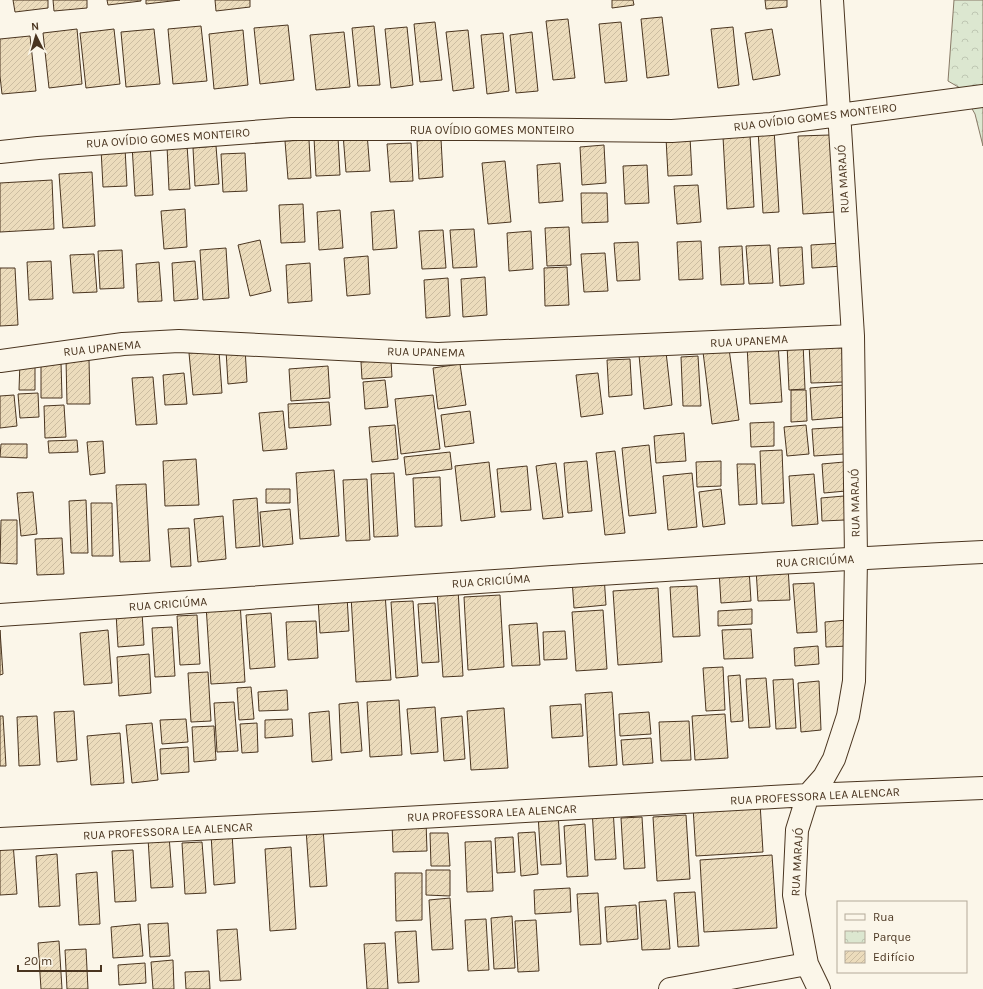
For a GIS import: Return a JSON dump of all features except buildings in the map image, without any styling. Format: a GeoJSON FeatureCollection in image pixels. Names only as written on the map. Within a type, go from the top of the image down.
{"type":"FeatureCollection","features":[{"type":"Feature","properties":{"kind":"street","name":"RUA MARAJÓ"},"geometry":{"type":"LineString","coordinates":[[819,989],[807,964],[794,895],[797,830],[808,795],[824,777],[834,759],[848,716],[854,682],[856,558],[853,336],[832,0]]}},
{"type":"Feature","properties":{"kind":"street","name":"RUA OVÍDIO GOMES MONTEIRO"},"geometry":{"type":"LineString","coordinates":[[0,152],[292,129],[672,131],[771,124],[983,96]]}},
{"type":"Feature","properties":{"kind":"street","name":"RUA UPANEMA"},"geometry":{"type":"LineString","coordinates":[[0,361],[123,344],[179,341],[438,354],[853,336]]}},
{"type":"Feature","properties":{"kind":"street","name":"RUA CRICIÚMA"},"geometry":{"type":"LineString","coordinates":[[0,615],[642,571],[983,552]]}},
{"type":"Feature","properties":{"kind":"street","name":"RUA PROFESSORA LEA ALENCAR"},"geometry":{"type":"LineString","coordinates":[[0,839],[315,824],[808,795],[983,788]]}},
{"type":"Feature","properties":{"kind":"street"},"geometry":{"type":"LineString","coordinates":[[670,989],[807,964]]}},
{"type":"Feature","properties":{"kind":"green space"},"geometry":{"type":"Polygon","coordinates":[[[954,0],[983,0],[983,146],[975,114],[960,88],[948,81],[954,0]]]}}]}
